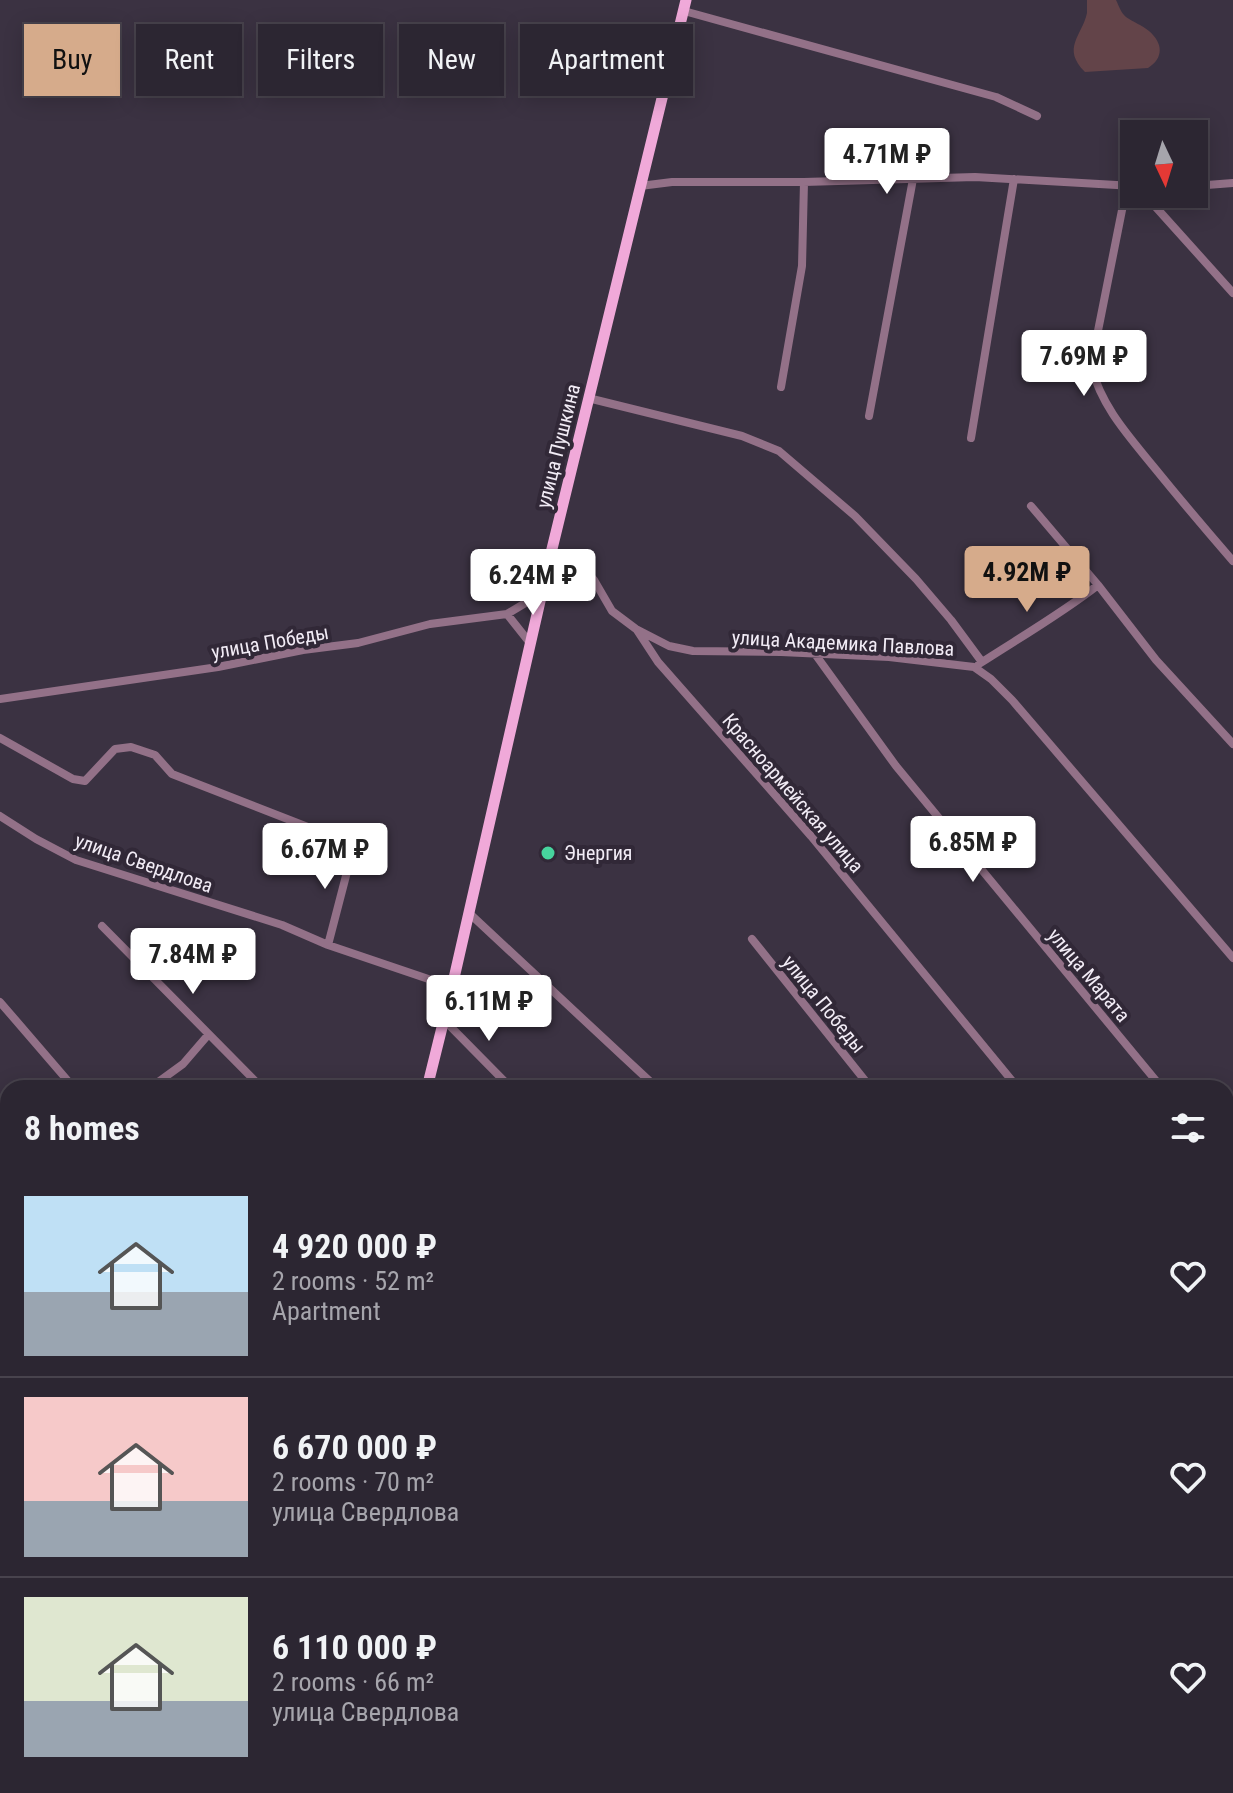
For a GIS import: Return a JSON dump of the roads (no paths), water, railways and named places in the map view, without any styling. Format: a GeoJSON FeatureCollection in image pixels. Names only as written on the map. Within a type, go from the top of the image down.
{"type":"FeatureCollection","features":[{"type":"Feature","properties":{"kind":"main road","name":"улица Пушкина"},"geometry":{"type":"LineString","coordinates":[[429,1080],[551,553],[685,5]]}},
{"type":"Feature","properties":{"kind":"street"},"geometry":{"type":"LineString","coordinates":[[685,5],[996,97],[1037,116]]}},
{"type":"Feature","properties":{"kind":"street"},"geometry":{"type":"LineString","coordinates":[[640,186],[672,182],[975,177],[1120,184]]}},
{"type":"Feature","properties":{"kind":"street"},"geometry":{"type":"LineString","coordinates":[[869,416],[913,179]]}},
{"type":"Feature","properties":{"kind":"street"},"geometry":{"type":"LineString","coordinates":[[971,438],[1014,179]]}},
{"type":"Feature","properties":{"kind":"street"},"geometry":{"type":"LineString","coordinates":[[781,387],[802,266],[804,182]]}},
{"type":"Feature","properties":{"kind":"street"},"geometry":{"type":"LineString","coordinates":[[1208,185],[1233,183]]}},
{"type":"Feature","properties":{"kind":"street"},"geometry":{"type":"LineString","coordinates":[[1125,208],[1091,366],[1097,388],[1128,435],[1233,561]]}},
{"type":"Feature","properties":{"kind":"street"},"geometry":{"type":"LineString","coordinates":[[1157,208],[1233,293]]}},
{"type":"Feature","properties":{"kind":"street"},"geometry":{"type":"LineString","coordinates":[[588,398],[742,436],[779,451],[855,516],[906,569],[951,620],[978,665],[1071,607],[1098,585]]}},
{"type":"Feature","properties":{"kind":"street"},"geometry":{"type":"LineString","coordinates":[[1031,506],[1156,660],[1233,744]]}},
{"type":"Feature","properties":{"kind":"street","name":"улица Академика Павлова"},"geometry":{"type":"LineString","coordinates":[[551,553],[566,553],[594,580],[612,611],[636,629],[669,646],[693,651],[889,657],[978,665],[1012,700],[1233,958]]}},
{"type":"Feature","properties":{"kind":"street"},"geometry":{"type":"LineString","coordinates":[[530,643],[507,614],[542,593]]}},
{"type":"Feature","properties":{"kind":"street","name":"улица Победы"},"geometry":{"type":"LineString","coordinates":[[0,699],[218,667],[358,643],[430,624],[507,614]]}},
{"type":"Feature","properties":{"kind":"street","name":"Красноармейская улица"},"geometry":{"type":"LineString","coordinates":[[636,629],[658,662],[811,836],[1011,1080]]}},
{"type":"Feature","properties":{"kind":"street","name":"улица Марата"},"geometry":{"type":"LineString","coordinates":[[815,654],[896,766],[1155,1080]]}},
{"type":"Feature","properties":{"kind":"street"},"geometry":{"type":"LineString","coordinates":[[0,738],[73,779],[85,781],[115,749],[131,747],[155,755],[172,774],[354,845],[328,945]]}},
{"type":"Feature","properties":{"kind":"street","name":"улица Свердлова"},"geometry":{"type":"LineString","coordinates":[[0,816],[76,860],[282,925],[328,945],[452,987]]}},
{"type":"Feature","properties":{"kind":"street"},"geometry":{"type":"LineString","coordinates":[[469,913],[648,1080]]}},
{"type":"Feature","properties":{"kind":"street"},"geometry":{"type":"LineString","coordinates":[[102,926],[254,1080]]}},
{"type":"Feature","properties":{"kind":"street","name":"улица Победы"},"geometry":{"type":"LineString","coordinates":[[752,939],[865,1080]]}},
{"type":"Feature","properties":{"kind":"street"},"geometry":{"type":"LineString","coordinates":[[0,1002],[67,1080]]}},
{"type":"Feature","properties":{"kind":"street"},"geometry":{"type":"LineString","coordinates":[[444,1020],[503,1080]]}},
{"type":"Feature","properties":{"kind":"street"},"geometry":{"type":"LineString","coordinates":[[161,1080],[183,1064],[208,1035]]}},
{"type":"Feature","properties":{"kind":"place","name":"Энергия"},"geometry":{"type":"Point","coordinates":[548,853]}}]}
